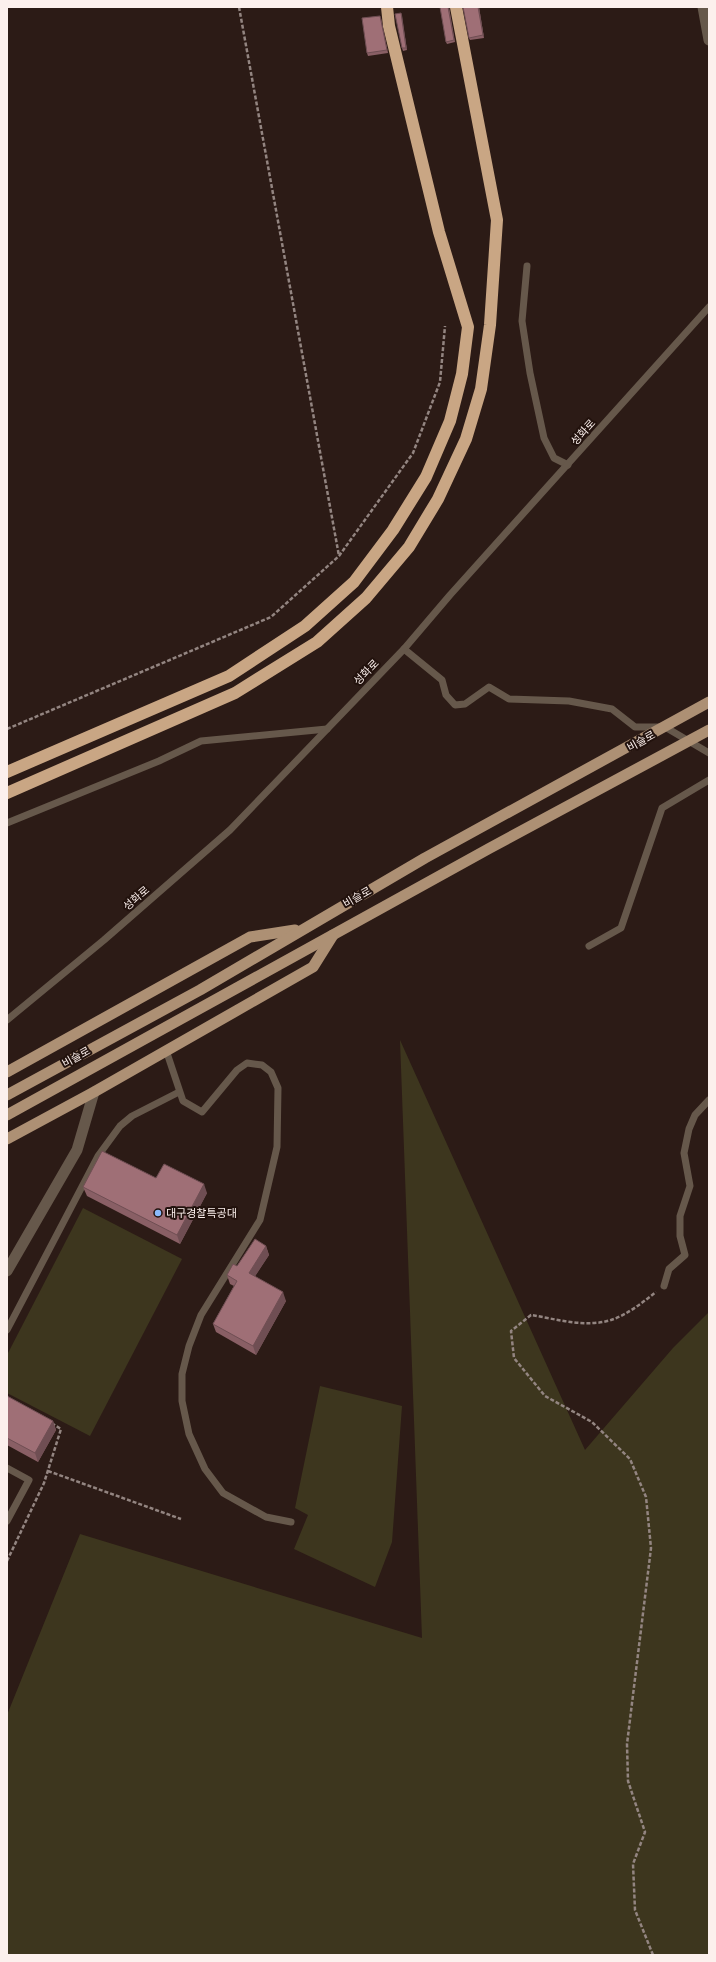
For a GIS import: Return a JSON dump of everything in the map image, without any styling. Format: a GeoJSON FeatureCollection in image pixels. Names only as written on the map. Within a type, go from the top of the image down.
{"type":"FeatureCollection","features":[{"type":"Feature","properties":{"kind":"highway"},"geometry":{"type":"LineString","coordinates":[[7,772],[229,676],[304,626],[354,582],[393,530],[426,477],[450,421],[462,374],[468,327],[439,232],[389,26],[387,7]]}},
{"type":"Feature","properties":{"kind":"highway"},"geometry":{"type":"LineString","coordinates":[[7,793],[235,693],[317,642],[366,598],[409,547],[438,499],[466,439],[481,389],[490,324],[497,220],[456,7]]}},
{"type":"Feature","properties":{"kind":"main road","name":"비슬로"},"geometry":{"type":"LineString","coordinates":[[7,1095],[200,990],[301,929],[425,858],[709,702]]}},
{"type":"Feature","properties":{"kind":"main road","name":"비슬로"},"geometry":{"type":"LineString","coordinates":[[7,1115],[509,837],[709,730]]}},
{"type":"Feature","properties":{"kind":"main road"},"geometry":{"type":"LineString","coordinates":[[7,1072],[250,937],[301,929]]}},
{"type":"Feature","properties":{"kind":"main road"},"geometry":{"type":"LineString","coordinates":[[7,1139],[94,1092],[313,966],[333,934]]}},
{"type":"Feature","properties":{"kind":"street"},"geometry":{"type":"LineString","coordinates":[[703,7],[709,40]]}},
{"type":"Feature","properties":{"kind":"street"},"geometry":{"type":"LineString","coordinates":[[7,1271],[77,1150],[94,1092]]}},
{"type":"Feature","properties":{"kind":"lane"},"geometry":{"type":"LineString","coordinates":[[527,266],[522,321],[536,402],[544,438],[554,458],[568,464]]}},
{"type":"Feature","properties":{"kind":"lane","name":"성화로"},"geometry":{"type":"LineString","coordinates":[[7,1020],[104,940],[230,830],[404,649],[450,595],[709,307]]}},
{"type":"Feature","properties":{"kind":"lane"},"geometry":{"type":"LineString","coordinates":[[404,649],[442,680],[446,695],[455,705],[465,704],[489,687],[509,699],[569,701],[612,709],[635,727],[665,727],[709,753]]}},
{"type":"Feature","properties":{"kind":"lane"},"geometry":{"type":"LineString","coordinates":[[7,823],[159,761],[202,741],[327,729]]}},
{"type":"Feature","properties":{"kind":"lane"},"geometry":{"type":"LineString","coordinates":[[589,946],[622,928],[662,808],[709,780]]}},
{"type":"Feature","properties":{"kind":"lane"},"geometry":{"type":"LineString","coordinates":[[166,1050],[183,1101],[202,1112],[236,1070],[247,1063],[262,1065],[271,1072],[278,1088],[277,1147],[260,1220],[200,1315],[189,1346],[182,1374],[182,1401],[189,1434],[205,1468],[223,1493],[266,1517],[291,1522]]}},
{"type":"Feature","properties":{"kind":"lane"},"geometry":{"type":"LineString","coordinates":[[7,1330],[98,1156],[120,1126],[132,1116],[179,1092]]}},
{"type":"Feature","properties":{"kind":"lane"},"geometry":{"type":"LineString","coordinates":[[664,1286],[669,1269],[685,1256],[680,1236],[680,1216],[690,1186],[684,1153],[688,1128],[695,1114],[709,1100]]}},
{"type":"Feature","properties":{"kind":"lane"},"geometry":{"type":"LineString","coordinates":[[7,1468],[29,1480],[7,1521]]}},
{"type":"Feature","properties":{"kind":"path"},"geometry":{"type":"LineString","coordinates":[[239,7],[339,556]]}},
{"type":"Feature","properties":{"kind":"path"},"geometry":{"type":"LineString","coordinates":[[7,729],[271,617],[339,556],[413,453],[440,382],[445,326]]}},
{"type":"Feature","properties":{"kind":"path"},"geometry":{"type":"LineString","coordinates":[[653,1955],[635,1910],[633,1864],[645,1832],[628,1781],[627,1744],[651,1548],[646,1497],[630,1459],[592,1422],[545,1396],[514,1358],[511,1331],[531,1315],[582,1324],[611,1320],[642,1303],[664,1286]]}},
{"type":"Feature","properties":{"kind":"path"},"geometry":{"type":"LineString","coordinates":[[48,1471],[181,1519]]}},
{"type":"Feature","properties":{"kind":"shaded area"},"geometry":{"type":"Polygon","coordinates":[[[400,1040],[585,1450],[673,1348],[709,1312],[709,1955],[7,1955],[7,1715],[80,1534],[422,1638],[400,1040]]]}},
{"type":"Feature","properties":{"kind":"shaded area"},"geometry":{"type":"Polygon","coordinates":[[[83,1208],[182,1259],[90,1436],[7,1393],[7,1355],[83,1208]]]}},
{"type":"Feature","properties":{"kind":"shaded area"},"geometry":{"type":"Polygon","coordinates":[[[320,1386],[402,1406],[392,1542],[375,1587],[294,1549],[308,1515],[295,1508],[320,1386]]]}},
{"type":"Feature","properties":{"kind":"building"},"geometry":{"type":"Polygon","coordinates":[[[440,7],[448,7],[454,40],[446,42],[440,7]]]}},
{"type":"Feature","properties":{"kind":"building"},"geometry":{"type":"Polygon","coordinates":[[[463,7],[478,7],[483,35],[469,38],[463,7]]]}},
{"type":"Feature","properties":{"kind":"building"},"geometry":{"type":"Polygon","coordinates":[[[401,13],[406,48],[402,48],[395,14],[401,13]]]}},
{"type":"Feature","properties":{"kind":"building"},"geometry":{"type":"Polygon","coordinates":[[[380,16],[387,50],[367,53],[362,18],[380,16]]]}},
{"type":"Feature","properties":{"kind":"building","name":"대구경찰특공대"},"geometry":{"type":"Polygon","coordinates":[[[102,1151],[156,1178],[164,1164],[204,1184],[177,1235],[83,1187],[102,1151]]]}},
{"type":"Feature","properties":{"kind":"building"},"geometry":{"type":"Polygon","coordinates":[[[255,1239],[266,1246],[249,1273],[283,1292],[253,1346],[213,1324],[237,1281],[227,1275],[233,1264],[237,1266],[255,1239]]]}},
{"type":"Feature","properties":{"kind":"building"},"geometry":{"type":"Polygon","coordinates":[[[7,1396],[53,1421],[35,1453],[7,1438],[7,1396]]]}},
{"type":"Feature","properties":{"kind":"place","name":"대구경찰특공대"},"geometry":{"type":"Point","coordinates":[158,1213]}}]}
